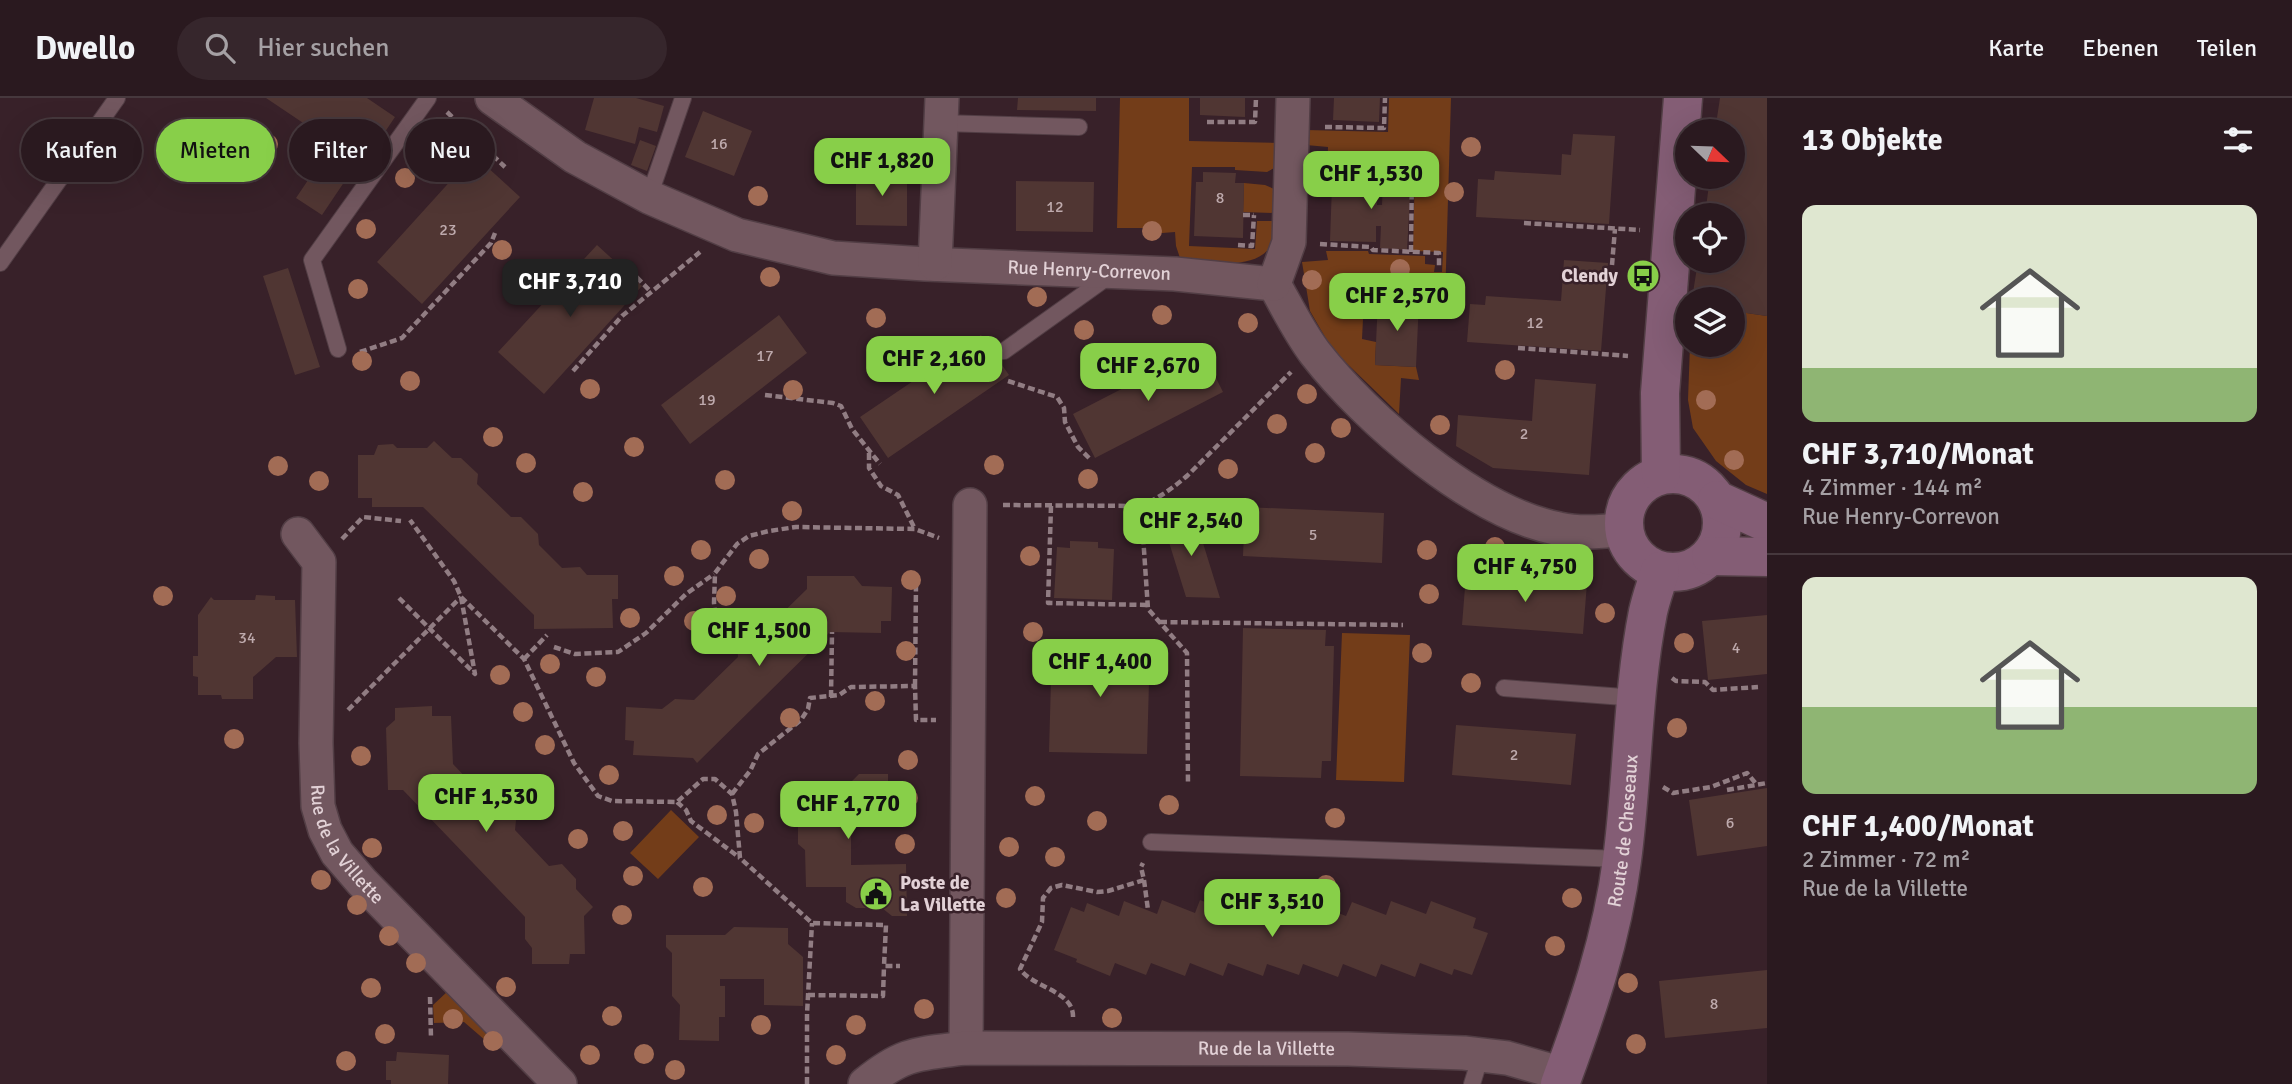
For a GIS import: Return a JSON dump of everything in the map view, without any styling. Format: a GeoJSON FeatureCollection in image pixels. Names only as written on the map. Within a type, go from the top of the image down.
{"type":"FeatureCollection","features":[{"type":"Feature","properties":{"kind":"main road"},"geometry":{"type":"LineString","coordinates":[[1661,474],[1660,393],[1683,98]]}},
{"type":"Feature","properties":{"kind":"main road"},"geometry":{"type":"LineString","coordinates":[[1678,473],[1694,477],[1707,487],[1717,500],[1722,514],[1718,543],[1711,556],[1696,567],[1679,573],[1660,571],[1647,566],[1635,556],[1623,529],[1624,514],[1636,489],[1648,480],[1661,474],[1678,473]]}},
{"type":"Feature","properties":{"kind":"main road"},"geometry":{"type":"LineString","coordinates":[[1717,500],[1767,523]]}},
{"type":"Feature","properties":{"kind":"main road"},"geometry":{"type":"LineString","coordinates":[[1711,556],[1767,557]]}},
{"type":"Feature","properties":{"kind":"main road","name":"Route de Cheseaux"},"geometry":{"type":"LineString","coordinates":[[1562,1079],[1607,946],[1622,859],[1648,612],[1660,571]]}},
{"type":"Feature","properties":{"kind":"street","name":"Rue Henry-Correvon"},"geometry":{"type":"LineString","coordinates":[[492,98],[575,157],[649,197],[737,235],[833,258],[1175,274],[1274,284]]}},
{"type":"Feature","properties":{"kind":"street"},"geometry":{"type":"LineString","coordinates":[[935,264],[942,110]]}},
{"type":"Feature","properties":{"kind":"street"},"geometry":{"type":"LineString","coordinates":[[1293,112],[1289,242],[1274,284],[1313,350],[1366,409],[1459,485],[1525,519],[1558,529],[1602,533],[1623,529]]}},
{"type":"Feature","properties":{"kind":"street"},"geometry":{"type":"LineString","coordinates":[[966,1048],[970,505]]}},
{"type":"Feature","properties":{"kind":"street"},"geometry":{"type":"LineString","coordinates":[[298,534],[319,562]]}},
{"type":"Feature","properties":{"kind":"street","name":"Rue de la Villette"},"geometry":{"type":"LineString","coordinates":[[319,562],[316,743],[318,806],[326,830],[337,853],[362,882],[560,1084]]}},
{"type":"Feature","properties":{"kind":"street","name":"Rue de la Villette"},"geometry":{"type":"LineString","coordinates":[[865,1084],[885,1068],[912,1054],[966,1048],[1348,1049],[1476,1070],[1507,1058],[1562,1079]]}},
{"type":"Feature","properties":{"kind":"lane"},"geometry":{"type":"LineString","coordinates":[[0,263],[117,98]]}},
{"type":"Feature","properties":{"kind":"lane"},"geometry":{"type":"LineString","coordinates":[[338,349],[312,260],[428,98]]}},
{"type":"Feature","properties":{"kind":"lane"},"geometry":{"type":"LineString","coordinates":[[649,197],[683,98]]}},
{"type":"Feature","properties":{"kind":"lane"},"geometry":{"type":"LineString","coordinates":[[942,110],[1079,127]]}},
{"type":"Feature","properties":{"kind":"lane"},"geometry":{"type":"LineString","coordinates":[[1004,351],[1117,271]]}},
{"type":"Feature","properties":{"kind":"lane"},"geometry":{"type":"LineString","coordinates":[[1504,688],[1637,698]]}},
{"type":"Feature","properties":{"kind":"lane"},"geometry":{"type":"LineString","coordinates":[[1151,842],[1622,859]]}},
{"type":"Feature","properties":{"kind":"path"},"geometry":{"type":"LineString","coordinates":[[428,98],[444,108],[505,167]]}},
{"type":"Feature","properties":{"kind":"path"},"geometry":{"type":"LineString","coordinates":[[1208,122],[1255,122],[1256,98]]}},
{"type":"Feature","properties":{"kind":"path"},"geometry":{"type":"LineString","coordinates":[[1293,112],[1384,128],[1385,98]]}},
{"type":"Feature","properties":{"kind":"path"},"geometry":{"type":"LineString","coordinates":[[1411,252],[1412,168]]}},
{"type":"Feature","properties":{"kind":"path"},"geometry":{"type":"LineString","coordinates":[[1228,245],[1252,246],[1254,215]]}},
{"type":"Feature","properties":{"kind":"path"},"geometry":{"type":"LineString","coordinates":[[1524,223],[1644,230]]}},
{"type":"Feature","properties":{"kind":"path"},"geometry":{"type":"LineString","coordinates":[[1612,265],[1615,229]]}},
{"type":"Feature","properties":{"kind":"path"},"geometry":{"type":"LineString","coordinates":[[573,371],[622,316],[726,230]]}},
{"type":"Feature","properties":{"kind":"path"},"geometry":{"type":"LineString","coordinates":[[338,349],[358,352],[402,338],[491,243],[495,233]]}},
{"type":"Feature","properties":{"kind":"path"},"geometry":{"type":"LineString","coordinates":[[1289,242],[1439,253],[1439,268]]}},
{"type":"Feature","properties":{"kind":"path"},"geometry":{"type":"LineString","coordinates":[[622,262],[651,292]]}},
{"type":"Feature","properties":{"kind":"path"},"geometry":{"type":"LineString","coordinates":[[1518,348],[1636,357]]}},
{"type":"Feature","properties":{"kind":"path"},"geometry":{"type":"LineString","coordinates":[[970,505],[1141,506],[1170,491],[1313,350]]}},
{"type":"Feature","properties":{"kind":"path"},"geometry":{"type":"LineString","coordinates":[[1008,382],[1057,397],[1064,408],[1065,422],[1078,447],[1089,458]]}},
{"type":"Feature","properties":{"kind":"path"},"geometry":{"type":"LineString","coordinates":[[765,395],[833,402],[841,406],[852,429],[880,464]]}},
{"type":"Feature","properties":{"kind":"path"},"geometry":{"type":"LineString","coordinates":[[869,452],[869,468],[881,486],[898,495],[915,529]]}},
{"type":"Feature","properties":{"kind":"path"},"geometry":{"type":"LineString","coordinates":[[1051,506],[1048,603],[1148,605]]}},
{"type":"Feature","properties":{"kind":"path"},"geometry":{"type":"LineString","coordinates":[[1141,506],[1148,609],[1187,653],[1188,785]]}},
{"type":"Feature","properties":{"kind":"path"},"geometry":{"type":"LineString","coordinates":[[319,562],[363,517],[401,521]]}},
{"type":"Feature","properties":{"kind":"path"},"geometry":{"type":"LineString","coordinates":[[399,598],[475,674],[461,597],[454,581],[410,520]]}},
{"type":"Feature","properties":{"kind":"path"},"geometry":{"type":"LineString","coordinates":[[554,647],[575,654],[618,652],[646,633],[685,594],[715,573],[737,544],[769,531],[796,527],[915,529],[969,550]]}},
{"type":"Feature","properties":{"kind":"path"},"geometry":{"type":"LineString","coordinates":[[715,573],[714,603],[719,646]]}},
{"type":"Feature","properties":{"kind":"path"},"geometry":{"type":"LineString","coordinates":[[916,583],[916,720],[968,720]]}},
{"type":"Feature","properties":{"kind":"path"},"geometry":{"type":"LineString","coordinates":[[346,712],[461,597]]}},
{"type":"Feature","properties":{"kind":"path"},"geometry":{"type":"LineString","coordinates":[[461,597],[524,659],[574,763],[598,796],[612,801],[677,802],[686,810],[691,821],[740,858],[812,923],[886,925],[883,996],[808,995]]}},
{"type":"Feature","properties":{"kind":"path"},"geometry":{"type":"LineString","coordinates":[[1160,622],[1403,625]]}},
{"type":"Feature","properties":{"kind":"path"},"geometry":{"type":"LineString","coordinates":[[831,696],[832,632]]}},
{"type":"Feature","properties":{"kind":"path"},"geometry":{"type":"LineString","coordinates":[[524,659],[547,635]]}},
{"type":"Feature","properties":{"kind":"path"},"geometry":{"type":"LineString","coordinates":[[1664,672],[1676,681],[1705,682],[1713,690],[1758,687]]}},
{"type":"Feature","properties":{"kind":"path"},"geometry":{"type":"LineString","coordinates":[[732,794],[750,771],[758,754],[802,720],[810,698],[839,695],[851,687],[915,686]]}},
{"type":"Feature","properties":{"kind":"path"},"geometry":{"type":"LineString","coordinates":[[1666,789],[1672,793],[1692,791],[1747,773],[1757,785]]}},
{"type":"Feature","properties":{"kind":"path"},"geometry":{"type":"LineString","coordinates":[[677,802],[703,779],[715,779],[732,794],[740,858]]}},
{"type":"Feature","properties":{"kind":"path"},"geometry":{"type":"LineString","coordinates":[[1727,790],[1767,783]]}},
{"type":"Feature","properties":{"kind":"path"},"geometry":{"type":"LineString","coordinates":[[1147,910],[1141,867],[1151,842]]}},
{"type":"Feature","properties":{"kind":"path"},"geometry":{"type":"LineString","coordinates":[[1070,1050],[1074,1010],[1069,1002],[1025,976],[1020,969],[1042,922],[1043,898],[1051,888],[1062,885],[1097,892],[1144,880]]}},
{"type":"Feature","properties":{"kind":"path"},"geometry":{"type":"LineString","coordinates":[[807,1084],[812,923]]}},
{"type":"Feature","properties":{"kind":"path"},"geometry":{"type":"LineString","coordinates":[[884,966],[901,966]]}},
{"type":"Feature","properties":{"kind":"path"},"geometry":{"type":"LineString","coordinates":[[430,995],[430,1038]]}},
{"type":"Feature","properties":{"kind":"shaded area"},"geometry":{"type":"Polygon","coordinates":[[[1120,98],[1189,98],[1189,141],[1278,143],[1276,167],[1267,172],[1235,170],[1235,167],[1192,167],[1189,246],[1255,249],[1257,221],[1276,221],[1273,240],[1266,252],[1244,262],[1181,261],[1175,232],[1150,234],[1149,228],[1117,228],[1120,98]]]}},
{"type":"Feature","properties":{"kind":"shaded area"},"geometry":{"type":"Polygon","coordinates":[[[1389,98],[1451,98],[1445,301],[1364,299],[1362,339],[1376,342],[1375,365],[1416,367],[1419,380],[1401,378],[1399,414],[1332,349],[1310,311],[1302,262],[1328,260],[1326,251],[1368,251],[1369,254],[1425,256],[1425,264],[1435,265],[1434,272],[1442,272],[1443,252],[1413,251],[1415,166],[1375,165],[1369,186],[1369,174],[1327,173],[1328,147],[1306,145],[1306,130],[1388,132],[1389,98]]]}},
{"type":"Feature","properties":{"kind":"shaded area"},"geometry":{"type":"Polygon","coordinates":[[[1244,183],[1265,185],[1274,189],[1275,213],[1243,212],[1244,183]]]}},
{"type":"Feature","properties":{"kind":"shaded area"},"geometry":{"type":"Polygon","coordinates":[[[1745,313],[1767,316],[1767,494],[1746,485],[1716,461],[1693,428],[1688,400],[1690,357],[1745,357],[1745,313]]]}},
{"type":"Feature","properties":{"kind":"shaded area"},"geometry":{"type":"Polygon","coordinates":[[[1342,633],[1410,635],[1404,782],[1336,780],[1342,633]]]}},
{"type":"Feature","properties":{"kind":"shaded area"},"geometry":{"type":"Polygon","coordinates":[[[671,810],[699,837],[658,879],[630,853],[671,810]]]}},
{"type":"Feature","properties":{"kind":"shaded area"},"geometry":{"type":"Polygon","coordinates":[[[448,991],[498,1042],[493,1047],[464,1022],[434,1023],[433,1005],[448,991]]]}},
{"type":"Feature","properties":{"kind":"building"},"geometry":{"type":"Polygon","coordinates":[[[266,98],[367,98],[395,117],[391,123],[391,119],[297,119],[266,98]]]}},
{"type":"Feature","properties":{"kind":"building"},"geometry":{"type":"Polygon","coordinates":[[[594,98],[636,98],[664,106],[657,132],[639,127],[635,144],[585,130],[594,98]]]}},
{"type":"Feature","properties":{"kind":"building"},"geometry":{"type":"Polygon","coordinates":[[[1018,98],[1096,98],[1096,111],[1017,110],[1018,98]]]}},
{"type":"Feature","properties":{"kind":"building"},"geometry":{"type":"Polygon","coordinates":[[[1200,98],[1245,98],[1245,117],[1200,115],[1200,98]]]}},
{"type":"Feature","properties":{"kind":"building"},"geometry":{"type":"Polygon","coordinates":[[[1334,98],[1380,98],[1379,122],[1333,120],[1334,98]]]}},
{"type":"Feature","properties":{"kind":"building"},"geometry":{"type":"Polygon","coordinates":[[[1720,98],[1767,98],[1767,316],[1745,313],[1745,287],[1694,287],[1696,273],[1745,273],[1745,203],[1707,203],[1708,189],[1745,189],[1745,119],[1717,119],[1720,98]]]}},
{"type":"Feature","properties":{"kind":"building"},"geometry":{"type":"Polygon","coordinates":[[[703,111],[752,131],[734,176],[685,157],[703,111]]]}},
{"type":"Feature","properties":{"kind":"building"},"geometry":{"type":"Polygon","coordinates":[[[1573,134],[1615,136],[1609,224],[1476,217],[1478,179],[1494,180],[1495,171],[1561,175],[1562,154],[1571,155],[1573,134]]]}},
{"type":"Feature","properties":{"kind":"building"},"geometry":{"type":"Polygon","coordinates":[[[640,140],[656,146],[647,171],[631,165],[640,140]]]}},
{"type":"Feature","properties":{"kind":"building"},"geometry":{"type":"Polygon","coordinates":[[[856,170],[907,170],[907,226],[856,225],[856,170]]]}},
{"type":"Feature","properties":{"kind":"building"},"geometry":{"type":"Polygon","coordinates":[[[1203,172],[1236,173],[1235,183],[1244,183],[1243,238],[1194,236],[1196,182],[1203,182],[1203,172]]]}},
{"type":"Feature","properties":{"kind":"building"},"geometry":{"type":"Polygon","coordinates":[[[495,174],[520,197],[422,304],[377,262],[450,182],[495,182],[495,174]]]}},
{"type":"Feature","properties":{"kind":"building"},"geometry":{"type":"Polygon","coordinates":[[[1338,174],[1369,174],[1369,186],[1378,187],[1377,205],[1382,205],[1383,178],[1411,179],[1407,250],[1380,248],[1381,226],[1376,226],[1376,242],[1330,241],[1332,185],[1337,185],[1338,174]]]}},
{"type":"Feature","properties":{"kind":"building"},"geometry":{"type":"Polygon","coordinates":[[[1016,181],[1094,182],[1093,232],[1016,231],[1016,181]]]}},
{"type":"Feature","properties":{"kind":"building"},"geometry":{"type":"Polygon","coordinates":[[[307,182],[344,182],[322,215],[296,198],[307,182]]]}},
{"type":"Feature","properties":{"kind":"building"},"geometry":{"type":"Polygon","coordinates":[[[597,245],[642,286],[544,394],[498,352],[597,245]]]}},
{"type":"Feature","properties":{"kind":"building"},"geometry":{"type":"Polygon","coordinates":[[[1564,260],[1608,263],[1601,351],[1467,342],[1470,304],[1485,305],[1486,296],[1561,301],[1564,260]]]}},
{"type":"Feature","properties":{"kind":"building"},"geometry":{"type":"Polygon","coordinates":[[[288,268],[320,367],[295,375],[263,276],[288,268]]]}},
{"type":"Feature","properties":{"kind":"building"},"geometry":{"type":"Polygon","coordinates":[[[1378,299],[1419,300],[1416,367],[1375,365],[1378,299]]]}},
{"type":"Feature","properties":{"kind":"building"},"geometry":{"type":"Polygon","coordinates":[[[779,315],[807,353],[690,444],[661,405],[779,315]]]}},
{"type":"Feature","properties":{"kind":"building"},"geometry":{"type":"Polygon","coordinates":[[[981,335],[1009,375],[888,458],[860,417],[981,335]]]}},
{"type":"Feature","properties":{"kind":"building"},"geometry":{"type":"Polygon","coordinates":[[[1201,348],[1223,392],[1095,458],[1073,414],[1201,348]]]}},
{"type":"Feature","properties":{"kind":"building"},"geometry":{"type":"Polygon","coordinates":[[[1535,379],[1596,384],[1589,475],[1493,468],[1456,446],[1458,415],[1532,421],[1535,379]]]}},
{"type":"Feature","properties":{"kind":"building"},"geometry":{"type":"Polygon","coordinates":[[[434,441],[452,458],[461,458],[478,474],[477,484],[511,517],[521,517],[538,534],[539,545],[562,568],[580,567],[587,575],[618,575],[618,599],[612,599],[613,628],[534,629],[534,615],[423,507],[372,507],[372,498],[358,498],[358,455],[374,455],[378,445],[427,448],[434,441]]]}},
{"type":"Feature","properties":{"kind":"building"},"geometry":{"type":"Polygon","coordinates":[[[1245,507],[1384,513],[1382,563],[1243,556],[1245,507]]]}},
{"type":"Feature","properties":{"kind":"building"},"geometry":{"type":"Polygon","coordinates":[[[1194,514],[1220,598],[1186,597],[1163,523],[1194,514]]]}},
{"type":"Feature","properties":{"kind":"building"},"geometry":{"type":"Polygon","coordinates":[[[1070,541],[1098,542],[1098,548],[1114,549],[1112,600],[1054,598],[1057,547],[1070,548],[1070,541]]]}},
{"type":"Feature","properties":{"kind":"building"},"geometry":{"type":"Polygon","coordinates":[[[1466,575],[1587,583],[1583,634],[1462,625],[1466,575]]]}},
{"type":"Feature","properties":{"kind":"building"},"geometry":{"type":"Polygon","coordinates":[[[807,576],[854,576],[862,586],[892,587],[891,621],[881,621],[881,633],[830,632],[697,763],[693,758],[633,755],[634,741],[625,740],[626,707],[662,709],[675,699],[694,700],[738,657],[737,646],[754,629],[764,631],[807,589],[807,576]]]}},
{"type":"Feature","properties":{"kind":"building"},"geometry":{"type":"Polygon","coordinates":[[[256,595],[275,596],[275,600],[295,600],[297,657],[276,657],[253,677],[253,699],[222,699],[221,695],[198,695],[198,677],[193,676],[193,656],[198,656],[198,615],[211,597],[214,600],[255,600],[256,595]]]}},
{"type":"Feature","properties":{"kind":"building"},"geometry":{"type":"Polygon","coordinates":[[[1767,615],[1767,674],[1708,680],[1702,621],[1767,615]]]}},
{"type":"Feature","properties":{"kind":"building"},"geometry":{"type":"Polygon","coordinates":[[[1243,628],[1326,630],[1325,646],[1334,646],[1331,761],[1322,761],[1321,778],[1240,776],[1243,628]]]}},
{"type":"Feature","properties":{"kind":"building"},"geometry":{"type":"Polygon","coordinates":[[[1052,644],[1150,646],[1147,754],[1049,752],[1052,644]]]}},
{"type":"Feature","properties":{"kind":"building"},"geometry":{"type":"Polygon","coordinates":[[[432,706],[432,716],[451,716],[453,764],[488,801],[498,801],[516,820],[515,830],[549,866],[562,864],[576,879],[576,889],[593,907],[584,916],[585,954],[570,954],[569,964],[532,964],[532,948],[525,939],[525,917],[403,790],[388,790],[386,728],[395,720],[395,708],[432,706]]]}},
{"type":"Feature","properties":{"kind":"building"},"geometry":{"type":"Polygon","coordinates":[[[1456,725],[1576,734],[1571,785],[1452,775],[1456,725]]]}},
{"type":"Feature","properties":{"kind":"building"},"geometry":{"type":"Polygon","coordinates":[[[859,774],[888,774],[888,824],[846,825],[847,832],[851,832],[851,865],[906,864],[907,916],[892,916],[882,908],[856,908],[846,902],[846,887],[806,887],[805,850],[798,844],[798,799],[791,791],[791,781],[852,781],[859,774]]]}},
{"type":"Feature","properties":{"kind":"building"},"geometry":{"type":"Polygon","coordinates":[[[1767,788],[1767,846],[1697,856],[1689,800],[1767,788]]]}},
{"type":"Feature","properties":{"kind":"building"},"geometry":{"type":"Polygon","coordinates":[[[1162,900],[1195,913],[1200,900],[1232,912],[1237,900],[1273,913],[1277,903],[1310,916],[1315,904],[1346,916],[1352,902],[1386,915],[1391,901],[1426,914],[1431,901],[1476,918],[1473,928],[1488,933],[1472,975],[1454,969],[1452,975],[1420,963],[1415,977],[1381,964],[1376,977],[1343,964],[1338,977],[1303,964],[1299,975],[1267,964],[1263,976],[1228,963],[1223,976],[1190,963],[1185,976],[1151,963],[1146,975],[1115,963],[1110,976],[1054,950],[1071,907],[1084,912],[1087,903],[1119,916],[1124,901],[1157,914],[1162,900]]]}},
{"type":"Feature","properties":{"kind":"building"},"geometry":{"type":"Polygon","coordinates":[[[734,927],[788,928],[788,944],[803,957],[803,1006],[764,1005],[764,979],[720,979],[720,986],[725,986],[725,1017],[719,1017],[719,1041],[679,1040],[680,1005],[672,996],[672,953],[666,947],[666,935],[725,935],[734,927]]]}},
{"type":"Feature","properties":{"kind":"building"},"geometry":{"type":"Polygon","coordinates":[[[1767,970],[1767,1028],[1665,1038],[1659,981],[1767,970]]]}},
{"type":"Feature","properties":{"kind":"building"},"geometry":{"type":"Polygon","coordinates":[[[397,1052],[449,1055],[448,1084],[391,1084],[391,1080],[386,1080],[386,1061],[396,1061],[397,1052]]]}},
{"type":"Feature","properties":{"kind":"place","name":"Clendy"},"geometry":{"type":"Point","coordinates":[1643,276]}},
{"type":"Feature","properties":{"kind":"place","name":"Poste de La Villette"},"geometry":{"type":"Point","coordinates":[876,894]}}]}
